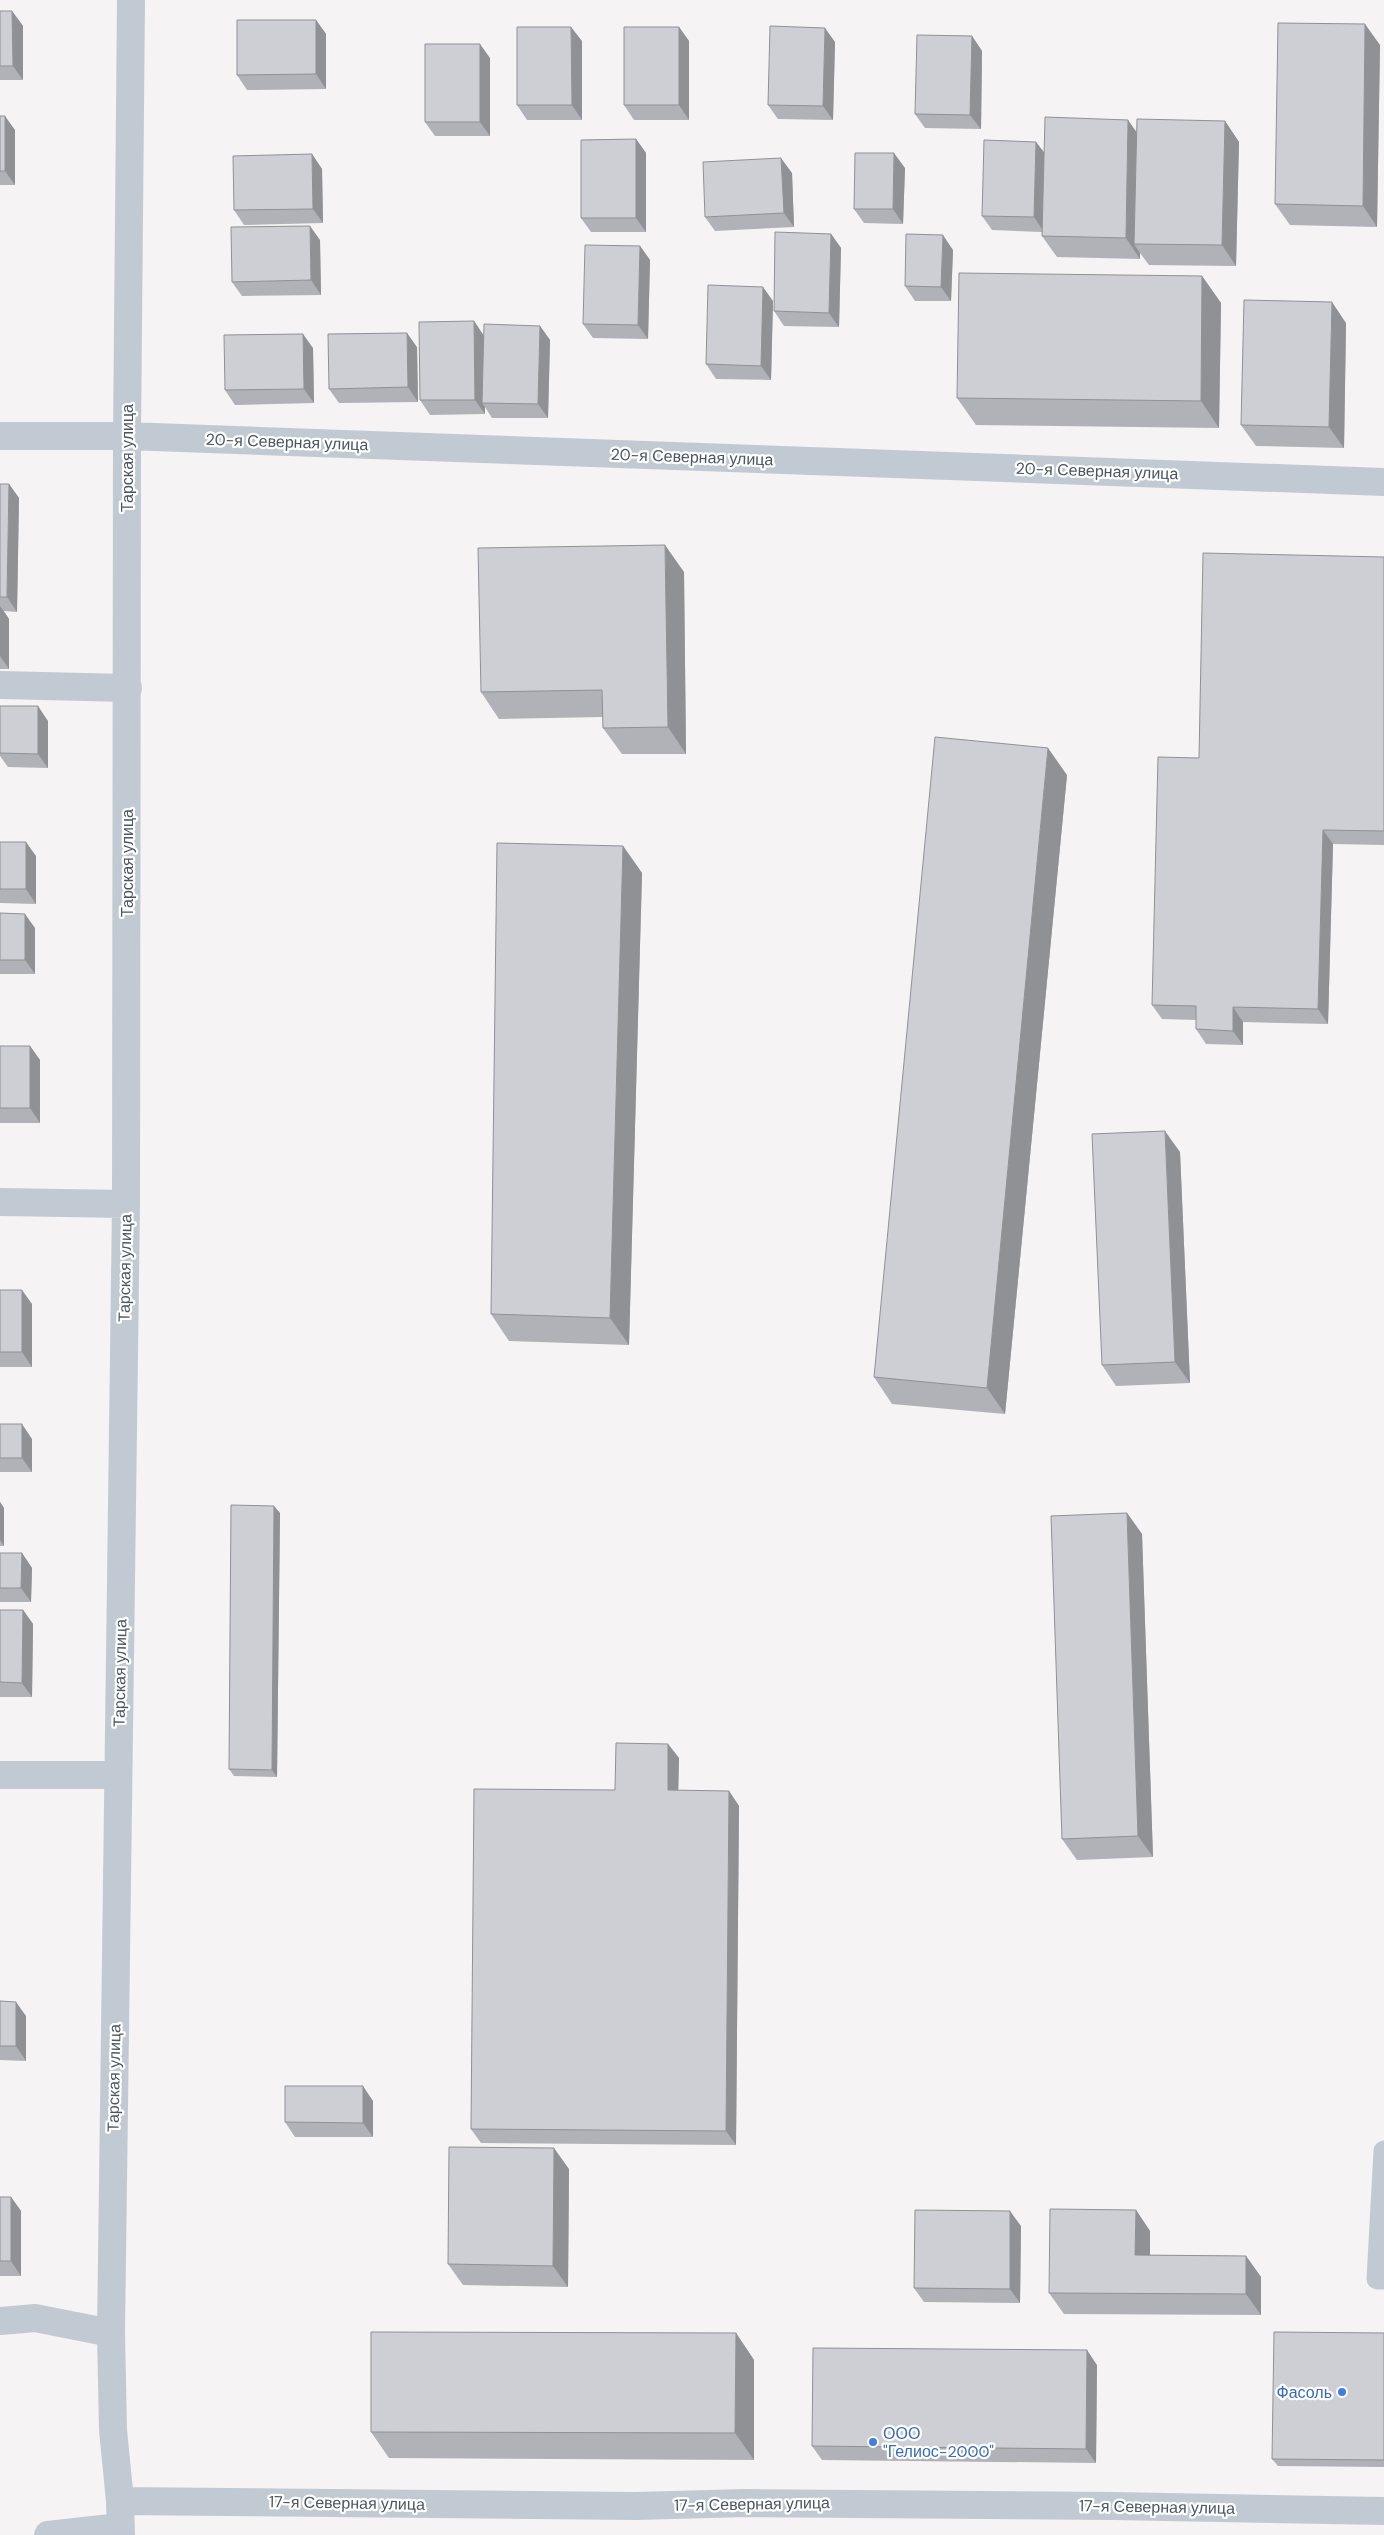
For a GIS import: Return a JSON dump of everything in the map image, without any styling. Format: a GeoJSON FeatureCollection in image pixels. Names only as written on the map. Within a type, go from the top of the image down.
{"type":"FeatureCollection","features":[{"type":"Feature","properties":{"kind":"street","name":"Тарская улица"},"geometry":{"type":"LineString","coordinates":[[120,2531],[120,2501],[113,2430],[111,2333],[126,1204],[128,688],[126,436],[131,0]]}},
{"type":"Feature","properties":{"kind":"street","name":"20-я Северная улица"},"geometry":{"type":"LineString","coordinates":[[0,436],[126,436],[1384,482]]}},
{"type":"Feature","properties":{"kind":"street"},"geometry":{"type":"LineString","coordinates":[[0,685],[128,688]]}},
{"type":"Feature","properties":{"kind":"street"},"geometry":{"type":"LineString","coordinates":[[0,1202],[126,1204]]}},
{"type":"Feature","properties":{"kind":"street"},"geometry":{"type":"LineString","coordinates":[[0,1775],[118,1776]]}},
{"type":"Feature","properties":{"kind":"street"},"geometry":{"type":"LineString","coordinates":[[0,2321],[35,2318],[111,2333]]}},
{"type":"Feature","properties":{"kind":"street","name":"17-я Северная улица"},"geometry":{"type":"LineString","coordinates":[[120,2501],[636,2506],[746,2503],[1384,2511]]}},
{"type":"Feature","properties":{"kind":"street"},"geometry":{"type":"LineString","coordinates":[[48,2535],[120,2531]]}},
{"type":"Feature","properties":{"kind":"lane"},"geometry":{"type":"LineString","coordinates":[[1384,2151],[1377,2279],[1384,2279]]}},
{"type":"Feature","properties":{"kind":"building"},"geometry":{"type":"Polygon","coordinates":[[[0,11],[12,11],[13,66],[0,66],[0,11]]]}},
{"type":"Feature","properties":{"kind":"building"},"geometry":{"type":"Polygon","coordinates":[[[237,20],[316,20],[316,74],[237,75],[237,20]]]}},
{"type":"Feature","properties":{"kind":"building"},"geometry":{"type":"Polygon","coordinates":[[[1278,23],[1365,24],[1363,206],[1275,204],[1278,23]]]}},
{"type":"Feature","properties":{"kind":"building"},"geometry":{"type":"Polygon","coordinates":[[[770,26],[825,28],[823,106],[768,105],[770,26]]]}},
{"type":"Feature","properties":{"kind":"building"},"geometry":{"type":"Polygon","coordinates":[[[517,27],[571,27],[572,105],[517,105],[517,27]]]}},
{"type":"Feature","properties":{"kind":"building"},"geometry":{"type":"Polygon","coordinates":[[[624,27],[679,27],[679,105],[624,105],[624,27]]]}},
{"type":"Feature","properties":{"kind":"building"},"geometry":{"type":"Polygon","coordinates":[[[917,35],[972,36],[970,115],[915,114],[917,35]]]}},
{"type":"Feature","properties":{"kind":"building"},"geometry":{"type":"Polygon","coordinates":[[[425,44],[480,44],[480,122],[425,122],[425,44]]]}},
{"type":"Feature","properties":{"kind":"building"},"geometry":{"type":"Polygon","coordinates":[[[0,116],[5,116],[5,171],[0,171],[0,116]]]}},
{"type":"Feature","properties":{"kind":"building"},"geometry":{"type":"Polygon","coordinates":[[[1045,117],[1128,120],[1126,238],[1042,236],[1045,117]]]}},
{"type":"Feature","properties":{"kind":"building"},"geometry":{"type":"Polygon","coordinates":[[[1137,119],[1225,121],[1222,245],[1134,244],[1137,119]]]}},
{"type":"Feature","properties":{"kind":"building"},"geometry":{"type":"Polygon","coordinates":[[[636,139],[636,218],[581,218],[581,140],[636,139]]]}},
{"type":"Feature","properties":{"kind":"building"},"geometry":{"type":"Polygon","coordinates":[[[984,140],[1036,142],[1034,217],[982,216],[984,140]]]}},
{"type":"Feature","properties":{"kind":"building"},"geometry":{"type":"Polygon","coordinates":[[[855,153],[894,153],[893,209],[854,209],[855,153]]]}},
{"type":"Feature","properties":{"kind":"building"},"geometry":{"type":"Polygon","coordinates":[[[312,154],[313,209],[234,210],[233,156],[312,154]]]}},
{"type":"Feature","properties":{"kind":"building"},"geometry":{"type":"Polygon","coordinates":[[[781,158],[784,213],[705,217],[703,162],[781,158]]]}},
{"type":"Feature","properties":{"kind":"building"},"geometry":{"type":"Polygon","coordinates":[[[310,226],[311,280],[232,282],[231,227],[310,226]]]}},
{"type":"Feature","properties":{"kind":"building"},"geometry":{"type":"Polygon","coordinates":[[[775,232],[831,234],[829,313],[774,311],[775,232]]]}},
{"type":"Feature","properties":{"kind":"building"},"geometry":{"type":"Polygon","coordinates":[[[906,234],[943,235],[941,287],[905,286],[906,234]]]}},
{"type":"Feature","properties":{"kind":"building"},"geometry":{"type":"Polygon","coordinates":[[[585,245],[640,246],[638,325],[583,324],[585,245]]]}},
{"type":"Feature","properties":{"kind":"building"},"geometry":{"type":"Polygon","coordinates":[[[959,273],[1202,276],[1201,401],[957,398],[959,273]]]}},
{"type":"Feature","properties":{"kind":"building"},"geometry":{"type":"Polygon","coordinates":[[[708,285],[763,287],[761,366],[706,364],[708,285]]]}},
{"type":"Feature","properties":{"kind":"building"},"geometry":{"type":"Polygon","coordinates":[[[1244,300],[1332,302],[1329,427],[1241,425],[1244,300]]]}},
{"type":"Feature","properties":{"kind":"building"},"geometry":{"type":"Polygon","coordinates":[[[474,321],[475,400],[420,400],[419,322],[474,321]]]}},
{"type":"Feature","properties":{"kind":"building"},"geometry":{"type":"Polygon","coordinates":[[[484,324],[540,326],[538,404],[482,403],[484,324]]]}},
{"type":"Feature","properties":{"kind":"building"},"geometry":{"type":"Polygon","coordinates":[[[407,333],[408,387],[329,389],[328,334],[407,333]]]}},
{"type":"Feature","properties":{"kind":"building"},"geometry":{"type":"Polygon","coordinates":[[[303,334],[304,389],[225,390],[224,335],[303,334]]]}},
{"type":"Feature","properties":{"kind":"building"},"geometry":{"type":"Polygon","coordinates":[[[0,484],[9,484],[7,597],[0,597],[0,484]]]}},
{"type":"Feature","properties":{"kind":"building"},"geometry":{"type":"Polygon","coordinates":[[[665,545],[668,727],[603,728],[602,690],[481,692],[478,548],[665,545]]]}},
{"type":"Feature","properties":{"kind":"building"},"geometry":{"type":"Polygon","coordinates":[[[1203,553],[1384,557],[1384,831],[1323,830],[1318,1009],[1233,1007],[1233,1031],[1196,1029],[1196,1006],[1152,1005],[1158,757],[1199,758],[1203,553]]]}},
{"type":"Feature","properties":{"kind":"building"},"geometry":{"type":"Polygon","coordinates":[[[0,706],[38,706],[38,754],[0,753],[0,706]]]}},
{"type":"Feature","properties":{"kind":"building"},"geometry":{"type":"Polygon","coordinates":[[[935,737],[1048,748],[987,1388],[874,1377],[935,737]]]}},
{"type":"Feature","properties":{"kind":"building"},"geometry":{"type":"Polygon","coordinates":[[[0,842],[26,842],[26,889],[0,889],[0,842]]]}},
{"type":"Feature","properties":{"kind":"building"},"geometry":{"type":"Polygon","coordinates":[[[497,843],[623,846],[610,1318],[491,1314],[497,843]]]}},
{"type":"Feature","properties":{"kind":"building"},"geometry":{"type":"Polygon","coordinates":[[[0,913],[25,914],[25,960],[0,960],[0,913]]]}},
{"type":"Feature","properties":{"kind":"building"},"geometry":{"type":"Polygon","coordinates":[[[0,1046],[30,1046],[30,1108],[0,1108],[0,1046]]]}},
{"type":"Feature","properties":{"kind":"building"},"geometry":{"type":"Polygon","coordinates":[[[1165,1131],[1175,1362],[1102,1365],[1092,1134],[1165,1131]]]}},
{"type":"Feature","properties":{"kind":"building"},"geometry":{"type":"Polygon","coordinates":[[[0,1290],[22,1290],[22,1352],[0,1352],[0,1290]]]}},
{"type":"Feature","properties":{"kind":"building"},"geometry":{"type":"Polygon","coordinates":[[[0,1424],[22,1424],[22,1458],[0,1458],[0,1424]]]}},
{"type":"Feature","properties":{"kind":"building"},"geometry":{"type":"Polygon","coordinates":[[[231,1505],[274,1506],[272,1770],[229,1769],[231,1505]]]}},
{"type":"Feature","properties":{"kind":"building"},"geometry":{"type":"Polygon","coordinates":[[[1127,1513],[1138,1836],[1062,1839],[1051,1516],[1127,1513]]]}},
{"type":"Feature","properties":{"kind":"building"},"geometry":{"type":"Polygon","coordinates":[[[0,1553],[22,1553],[21,1588],[0,1588],[0,1553]]]}},
{"type":"Feature","properties":{"kind":"building"},"geometry":{"type":"Polygon","coordinates":[[[0,1610],[23,1610],[22,1683],[0,1682],[0,1610]]]}},
{"type":"Feature","properties":{"kind":"building"},"geometry":{"type":"Polygon","coordinates":[[[616,1743],[668,1744],[668,1790],[729,1791],[726,2131],[471,2129],[474,1789],[615,1790],[616,1743]]]}},
{"type":"Feature","properties":{"kind":"building"},"geometry":{"type":"Polygon","coordinates":[[[0,2001],[16,2002],[16,2046],[0,2046],[0,2001]]]}},
{"type":"Feature","properties":{"kind":"building"},"geometry":{"type":"Polygon","coordinates":[[[285,2086],[363,2086],[363,2123],[285,2122],[285,2086]]]}},
{"type":"Feature","properties":{"kind":"building"},"geometry":{"type":"Polygon","coordinates":[[[449,2147],[554,2148],[553,2266],[448,2264],[449,2147]]]}},
{"type":"Feature","properties":{"kind":"building"},"geometry":{"type":"Polygon","coordinates":[[[0,2197],[11,2197],[11,2261],[0,2261],[0,2197]]]}},
{"type":"Feature","properties":{"kind":"building"},"geometry":{"type":"Polygon","coordinates":[[[1050,2209],[1136,2210],[1135,2255],[1246,2256],[1246,2294],[1049,2293],[1050,2209]]]}},
{"type":"Feature","properties":{"kind":"building"},"geometry":{"type":"Polygon","coordinates":[[[915,2210],[1010,2211],[1010,2289],[914,2288],[915,2210]]]}},
{"type":"Feature","properties":{"kind":"building"},"geometry":{"type":"Polygon","coordinates":[[[371,2332],[736,2333],[735,2433],[371,2432],[371,2332]]]}},
{"type":"Feature","properties":{"kind":"building"},"geometry":{"type":"Polygon","coordinates":[[[1274,2332],[1384,2333],[1384,2460],[1272,2459],[1274,2332]]]}},
{"type":"Feature","properties":{"kind":"building"},"geometry":{"type":"Polygon","coordinates":[[[813,2348],[1087,2350],[1086,2449],[812,2446],[813,2348]]]}},
{"type":"Feature","properties":{"kind":"place","name":"Фасоль"},"geometry":{"type":"Point","coordinates":[1342,2392]}},
{"type":"Feature","properties":{"kind":"place","name":"ООО \"Гелиос-2000\""},"geometry":{"type":"Point","coordinates":[873,2442]}}]}
